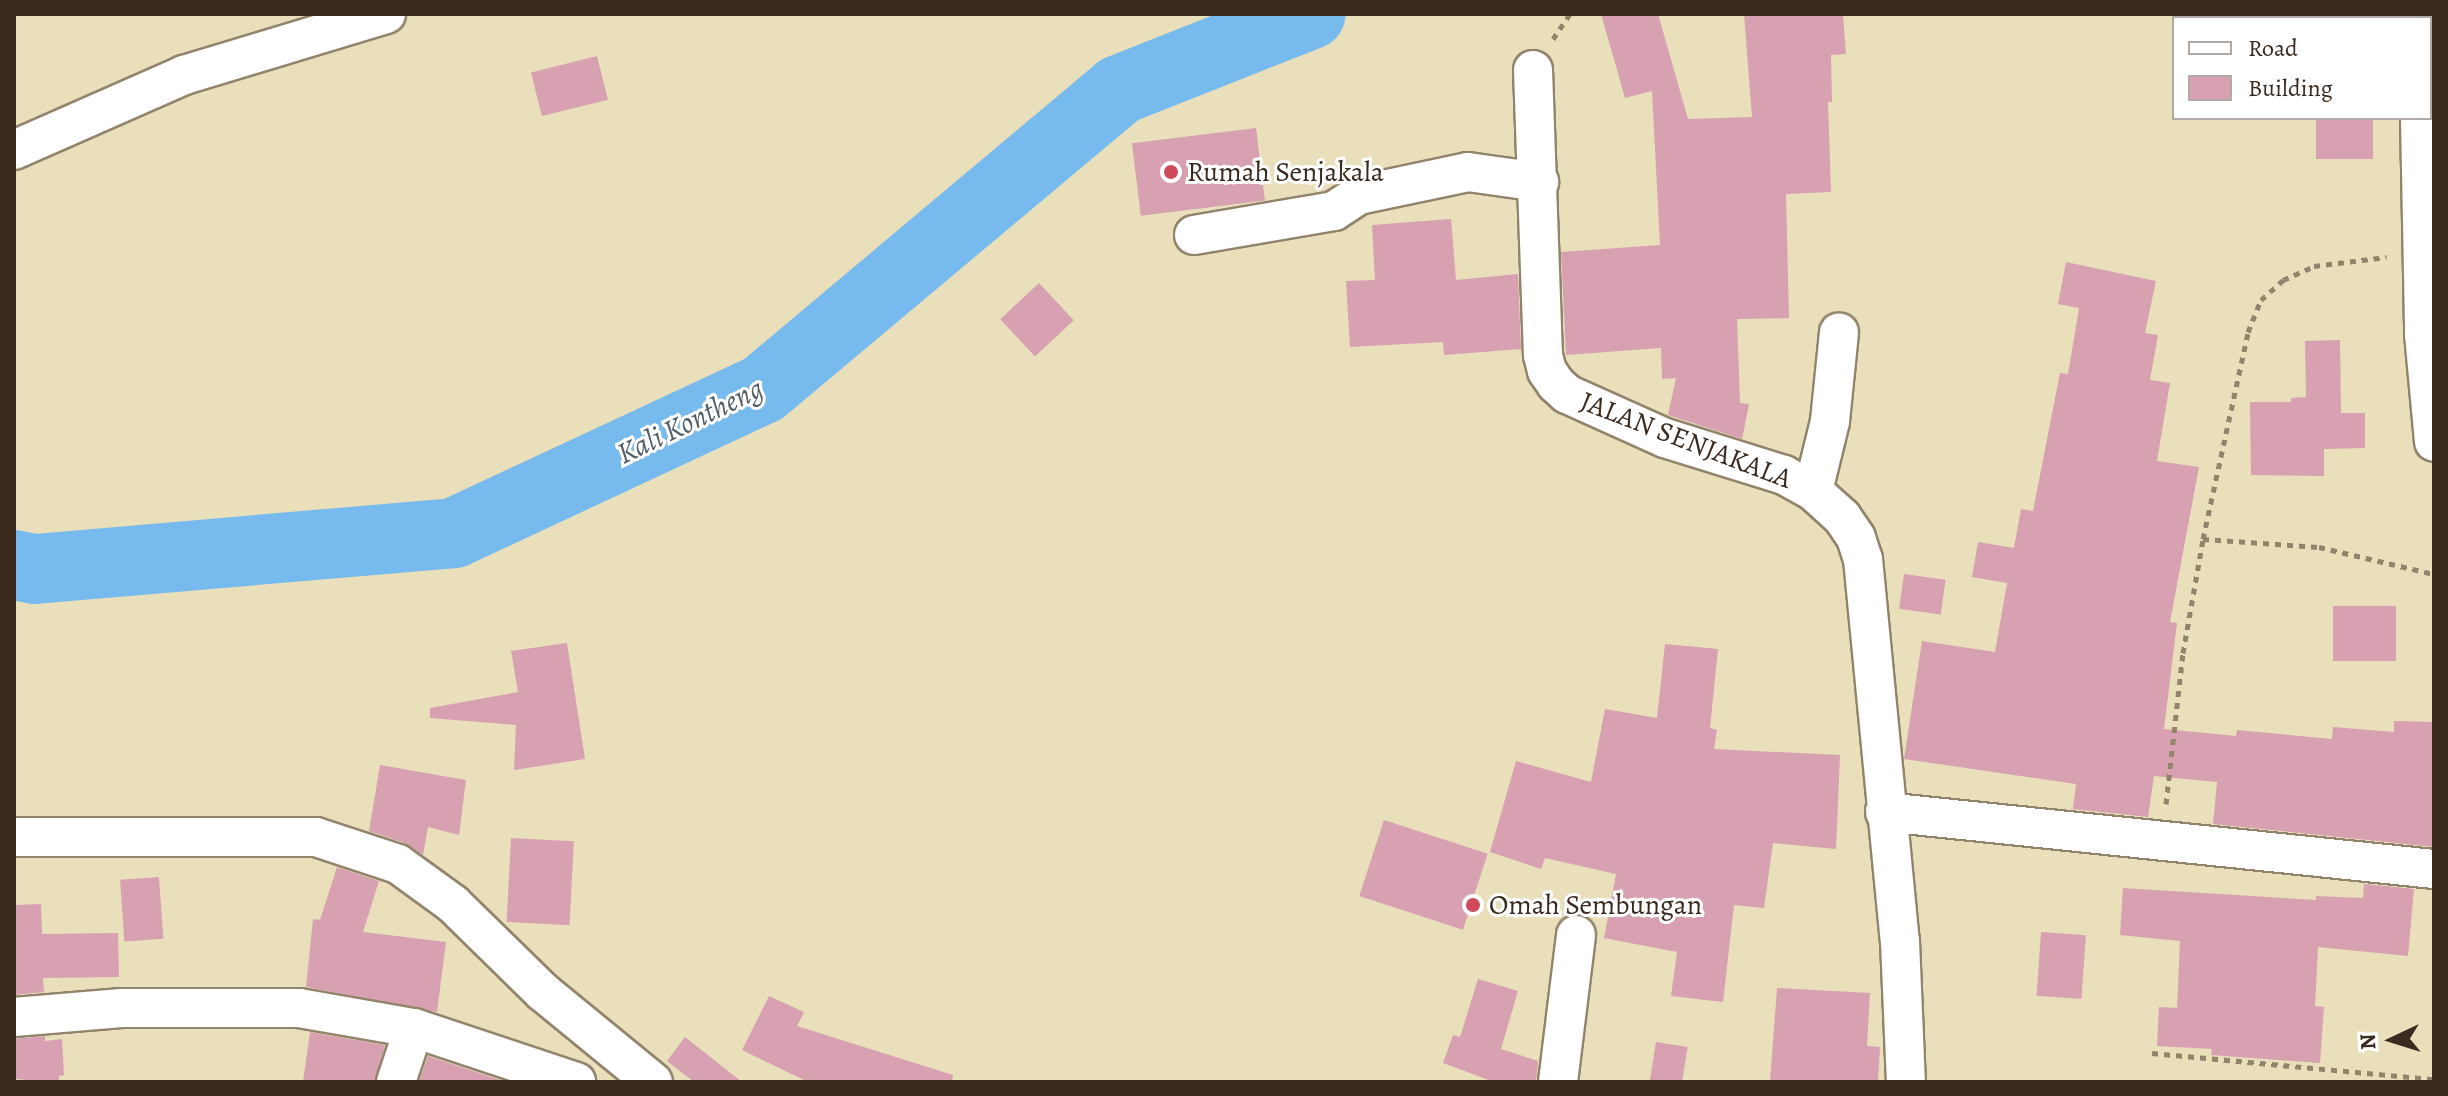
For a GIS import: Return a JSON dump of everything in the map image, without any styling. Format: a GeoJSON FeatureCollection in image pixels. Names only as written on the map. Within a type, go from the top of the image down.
{"type":"FeatureCollection","features":[{"type":"Feature","properties":{"kind":"street"},"geometry":{"type":"LineString","coordinates":[[14,150],[184,75],[386,14]]}},
{"type":"Feature","properties":{"kind":"street","name":"JALAN SENJAKALA"},"geometry":{"type":"LineString","coordinates":[[1533,70],[1543,355],[1547,371],[1567,394],[1665,438],[1784,475],[1813,491],[1842,517],[1856,538],[1863,559],[1885,812],[1900,941],[1906,1082]]}},
{"type":"Feature","properties":{"kind":"street"},"geometry":{"type":"LineString","coordinates":[[2420,120],[2428,253],[2424,334],[2434,442]]}},
{"type":"Feature","properties":{"kind":"street"},"geometry":{"type":"LineString","coordinates":[[1194,235],[1334,211],[1359,195],[1468,172],[1539,182]]}},
{"type":"Feature","properties":{"kind":"street"},"geometry":{"type":"LineString","coordinates":[[1813,491],[1830,421],[1839,332]]}},
{"type":"Feature","properties":{"kind":"street"},"geometry":{"type":"LineString","coordinates":[[1885,812],[2434,869]]}},
{"type":"Feature","properties":{"kind":"street"},"geometry":{"type":"LineString","coordinates":[[14,837],[316,837],[398,864],[453,904],[543,992],[653,1082]]}},
{"type":"Feature","properties":{"kind":"street"},"geometry":{"type":"LineString","coordinates":[[1558,1082],[1576,935]]}},
{"type":"Feature","properties":{"kind":"street"},"geometry":{"type":"LineString","coordinates":[[14,1017],[122,1008],[299,1008],[414,1028],[576,1082]]}},
{"type":"Feature","properties":{"kind":"street"},"geometry":{"type":"LineString","coordinates":[[396,1082],[414,1028]]}},
{"type":"Feature","properties":{"kind":"path"},"geometry":{"type":"LineString","coordinates":[[2162,841],[2183,653],[2203,539],[2248,332],[2261,300],[2283,280],[2314,266],[2428,253]]}},
{"type":"Feature","properties":{"kind":"path"},"geometry":{"type":"LineString","coordinates":[[2203,539],[2319,547],[2434,574]]}},
{"type":"Feature","properties":{"kind":"path"},"geometry":{"type":"LineString","coordinates":[[2152,1053],[2434,1079]]}},
{"type":"Feature","properties":{"kind":"building"},"geometry":{"type":"Polygon","coordinates":[[[1601,14],[1658,14],[1688,119],[1752,117],[1744,14],[1843,14],[1846,54],[1831,55],[1832,102],[1828,102],[1831,192],[1786,194],[1789,318],[1737,319],[1740,403],[1749,404],[1742,439],[1668,415],[1676,378],[1662,379],[1661,348],[1566,355],[1561,252],[1660,245],[1652,91],[1625,98],[1601,14]]]}},
{"type":"Feature","properties":{"kind":"building"},"geometry":{"type":"Polygon","coordinates":[[[597,56],[608,100],[542,116],[531,72],[597,56]]]}},
{"type":"Feature","properties":{"kind":"building"},"geometry":{"type":"Polygon","coordinates":[[[2316,120],[2373,120],[2373,159],[2316,159],[2316,120]]]}},
{"type":"Feature","properties":{"kind":"building"},"geometry":{"type":"Polygon","coordinates":[[[1256,128],[1265,200],[1141,216],[1132,143],[1256,128]]]}},
{"type":"Feature","properties":{"kind":"building"},"geometry":{"type":"Polygon","coordinates":[[[1451,219],[1456,280],[1518,274],[1521,349],[1444,355],[1443,342],[1350,347],[1346,281],[1375,280],[1372,225],[1451,219]]]}},
{"type":"Feature","properties":{"kind":"building"},"geometry":{"type":"Polygon","coordinates":[[[2066,262],[2156,281],[2145,333],[2158,335],[2150,380],[2170,383],[2157,461],[2199,467],[2170,622],[2177,623],[2164,729],[2236,736],[2237,730],[2332,739],[2333,727],[2394,732],[2394,721],[2434,722],[2434,847],[2213,824],[2217,782],[2154,776],[2148,817],[2073,809],[2076,784],[1904,759],[1922,641],[1995,652],[2007,583],[1972,577],[1978,542],[2014,548],[2021,509],[2033,511],[2060,373],[2068,374],[2079,308],[2058,304],[2066,262]]]}},
{"type":"Feature","properties":{"kind":"building"},"geometry":{"type":"Polygon","coordinates":[[[1039,283],[1074,320],[1035,356],[1000,319],[1039,283]]]}},
{"type":"Feature","properties":{"kind":"building"},"geometry":{"type":"Polygon","coordinates":[[[2340,340],[2341,413],[2365,413],[2365,448],[2324,449],[2324,476],[2251,475],[2250,402],[2291,402],[2291,398],[2306,397],[2305,341],[2340,340]]]}},
{"type":"Feature","properties":{"kind":"building"},"geometry":{"type":"Polygon","coordinates":[[[1904,574],[1946,580],[1941,615],[1899,609],[1904,574]]]}},
{"type":"Feature","properties":{"kind":"building"},"geometry":{"type":"Polygon","coordinates":[[[2333,606],[2396,606],[2396,661],[2333,661],[2333,606]]]}},
{"type":"Feature","properties":{"kind":"building"},"geometry":{"type":"Polygon","coordinates":[[[567,643],[585,759],[514,770],[516,725],[430,718],[430,708],[518,692],[511,651],[567,643]]]}},
{"type":"Feature","properties":{"kind":"building"},"geometry":{"type":"Polygon","coordinates":[[[1665,644],[1718,649],[1710,728],[1717,730],[1714,749],[1840,755],[1836,849],[1773,843],[1764,908],[1734,905],[1723,1002],[1671,996],[1677,952],[1604,938],[1616,874],[1545,858],[1541,869],[1490,852],[1516,761],[1591,782],[1605,709],[1657,718],[1665,644]]]}},
{"type":"Feature","properties":{"kind":"building"},"geometry":{"type":"Polygon","coordinates":[[[380,765],[466,780],[459,835],[428,827],[423,855],[405,843],[369,831],[380,765]]]}},
{"type":"Feature","properties":{"kind":"building"},"geometry":{"type":"Polygon","coordinates":[[[1384,820],[1488,854],[1463,930],[1359,896],[1384,820]]]}},
{"type":"Feature","properties":{"kind":"building"},"geometry":{"type":"Polygon","coordinates":[[[511,838],[574,841],[570,925],[507,922],[511,838]]]}},
{"type":"Feature","properties":{"kind":"building"},"geometry":{"type":"Polygon","coordinates":[[[337,867],[379,881],[363,932],[446,942],[437,1012],[306,987],[313,919],[320,920],[337,867]]]}},
{"type":"Feature","properties":{"kind":"building"},"geometry":{"type":"Polygon","coordinates":[[[159,877],[163,939],[124,942],[120,880],[159,877]]]}},
{"type":"Feature","properties":{"kind":"building"},"geometry":{"type":"Polygon","coordinates":[[[2364,884],[2414,889],[2408,956],[2318,947],[2315,1006],[2324,1007],[2320,1063],[2211,1055],[2212,1049],[2157,1046],[2159,1007],[2177,1008],[2180,941],[2120,935],[2123,888],[2316,900],[2316,896],[2363,898],[2364,884]]]}},
{"type":"Feature","properties":{"kind":"building"},"geometry":{"type":"Polygon","coordinates":[[[41,904],[42,934],[118,933],[119,977],[43,978],[44,992],[14,995],[14,905],[41,904]]]}},
{"type":"Feature","properties":{"kind":"building"},"geometry":{"type":"Polygon","coordinates":[[[2041,932],[2086,935],[2081,999],[2037,996],[2041,932]]]}},
{"type":"Feature","properties":{"kind":"building"},"geometry":{"type":"Polygon","coordinates":[[[1478,979],[1518,991],[1501,1049],[1538,1061],[1536,1082],[1494,1082],[1443,1063],[1453,1035],[1460,1037],[1478,979]]]}},
{"type":"Feature","properties":{"kind":"building"},"geometry":{"type":"Polygon","coordinates":[[[1777,988],[1870,993],[1867,1046],[1880,1047],[1878,1082],[1770,1082],[1777,988]]]}},
{"type":"Feature","properties":{"kind":"building"},"geometry":{"type":"Polygon","coordinates":[[[769,996],[804,1012],[797,1026],[953,1075],[952,1082],[808,1082],[742,1050],[769,996]]]}},
{"type":"Feature","properties":{"kind":"building"},"geometry":{"type":"Polygon","coordinates":[[[310,1032],[385,1045],[375,1082],[303,1082],[310,1032]]]}},
{"type":"Feature","properties":{"kind":"building"},"geometry":{"type":"Polygon","coordinates":[[[45,1036],[45,1041],[62,1039],[64,1075],[59,1076],[59,1082],[14,1079],[14,1039],[45,1036]]]}},
{"type":"Feature","properties":{"kind":"building"},"geometry":{"type":"Polygon","coordinates":[[[685,1037],[742,1082],[694,1082],[667,1061],[685,1037]]]}},
{"type":"Feature","properties":{"kind":"building"},"geometry":{"type":"Polygon","coordinates":[[[1656,1042],[1688,1047],[1682,1082],[1650,1082],[1656,1042]]]}},
{"type":"Feature","properties":{"kind":"building"},"geometry":{"type":"Polygon","coordinates":[[[428,1056],[506,1082],[419,1082],[428,1056]]]}},
{"type":"Feature","properties":{"kind":"waterway","name":"Kali Kontheng"},"geometry":{"type":"LineString","coordinates":[[14,565],[35,569],[454,533],[763,389],[1119,90],[1311,14]]}},
{"type":"Feature","properties":{"kind":"place","name":"Rumah Senjakala"},"geometry":{"type":"Point","coordinates":[1171,172]}},
{"type":"Feature","properties":{"kind":"place","name":"Omah Sembungan"},"geometry":{"type":"Point","coordinates":[1473,905]}}]}
